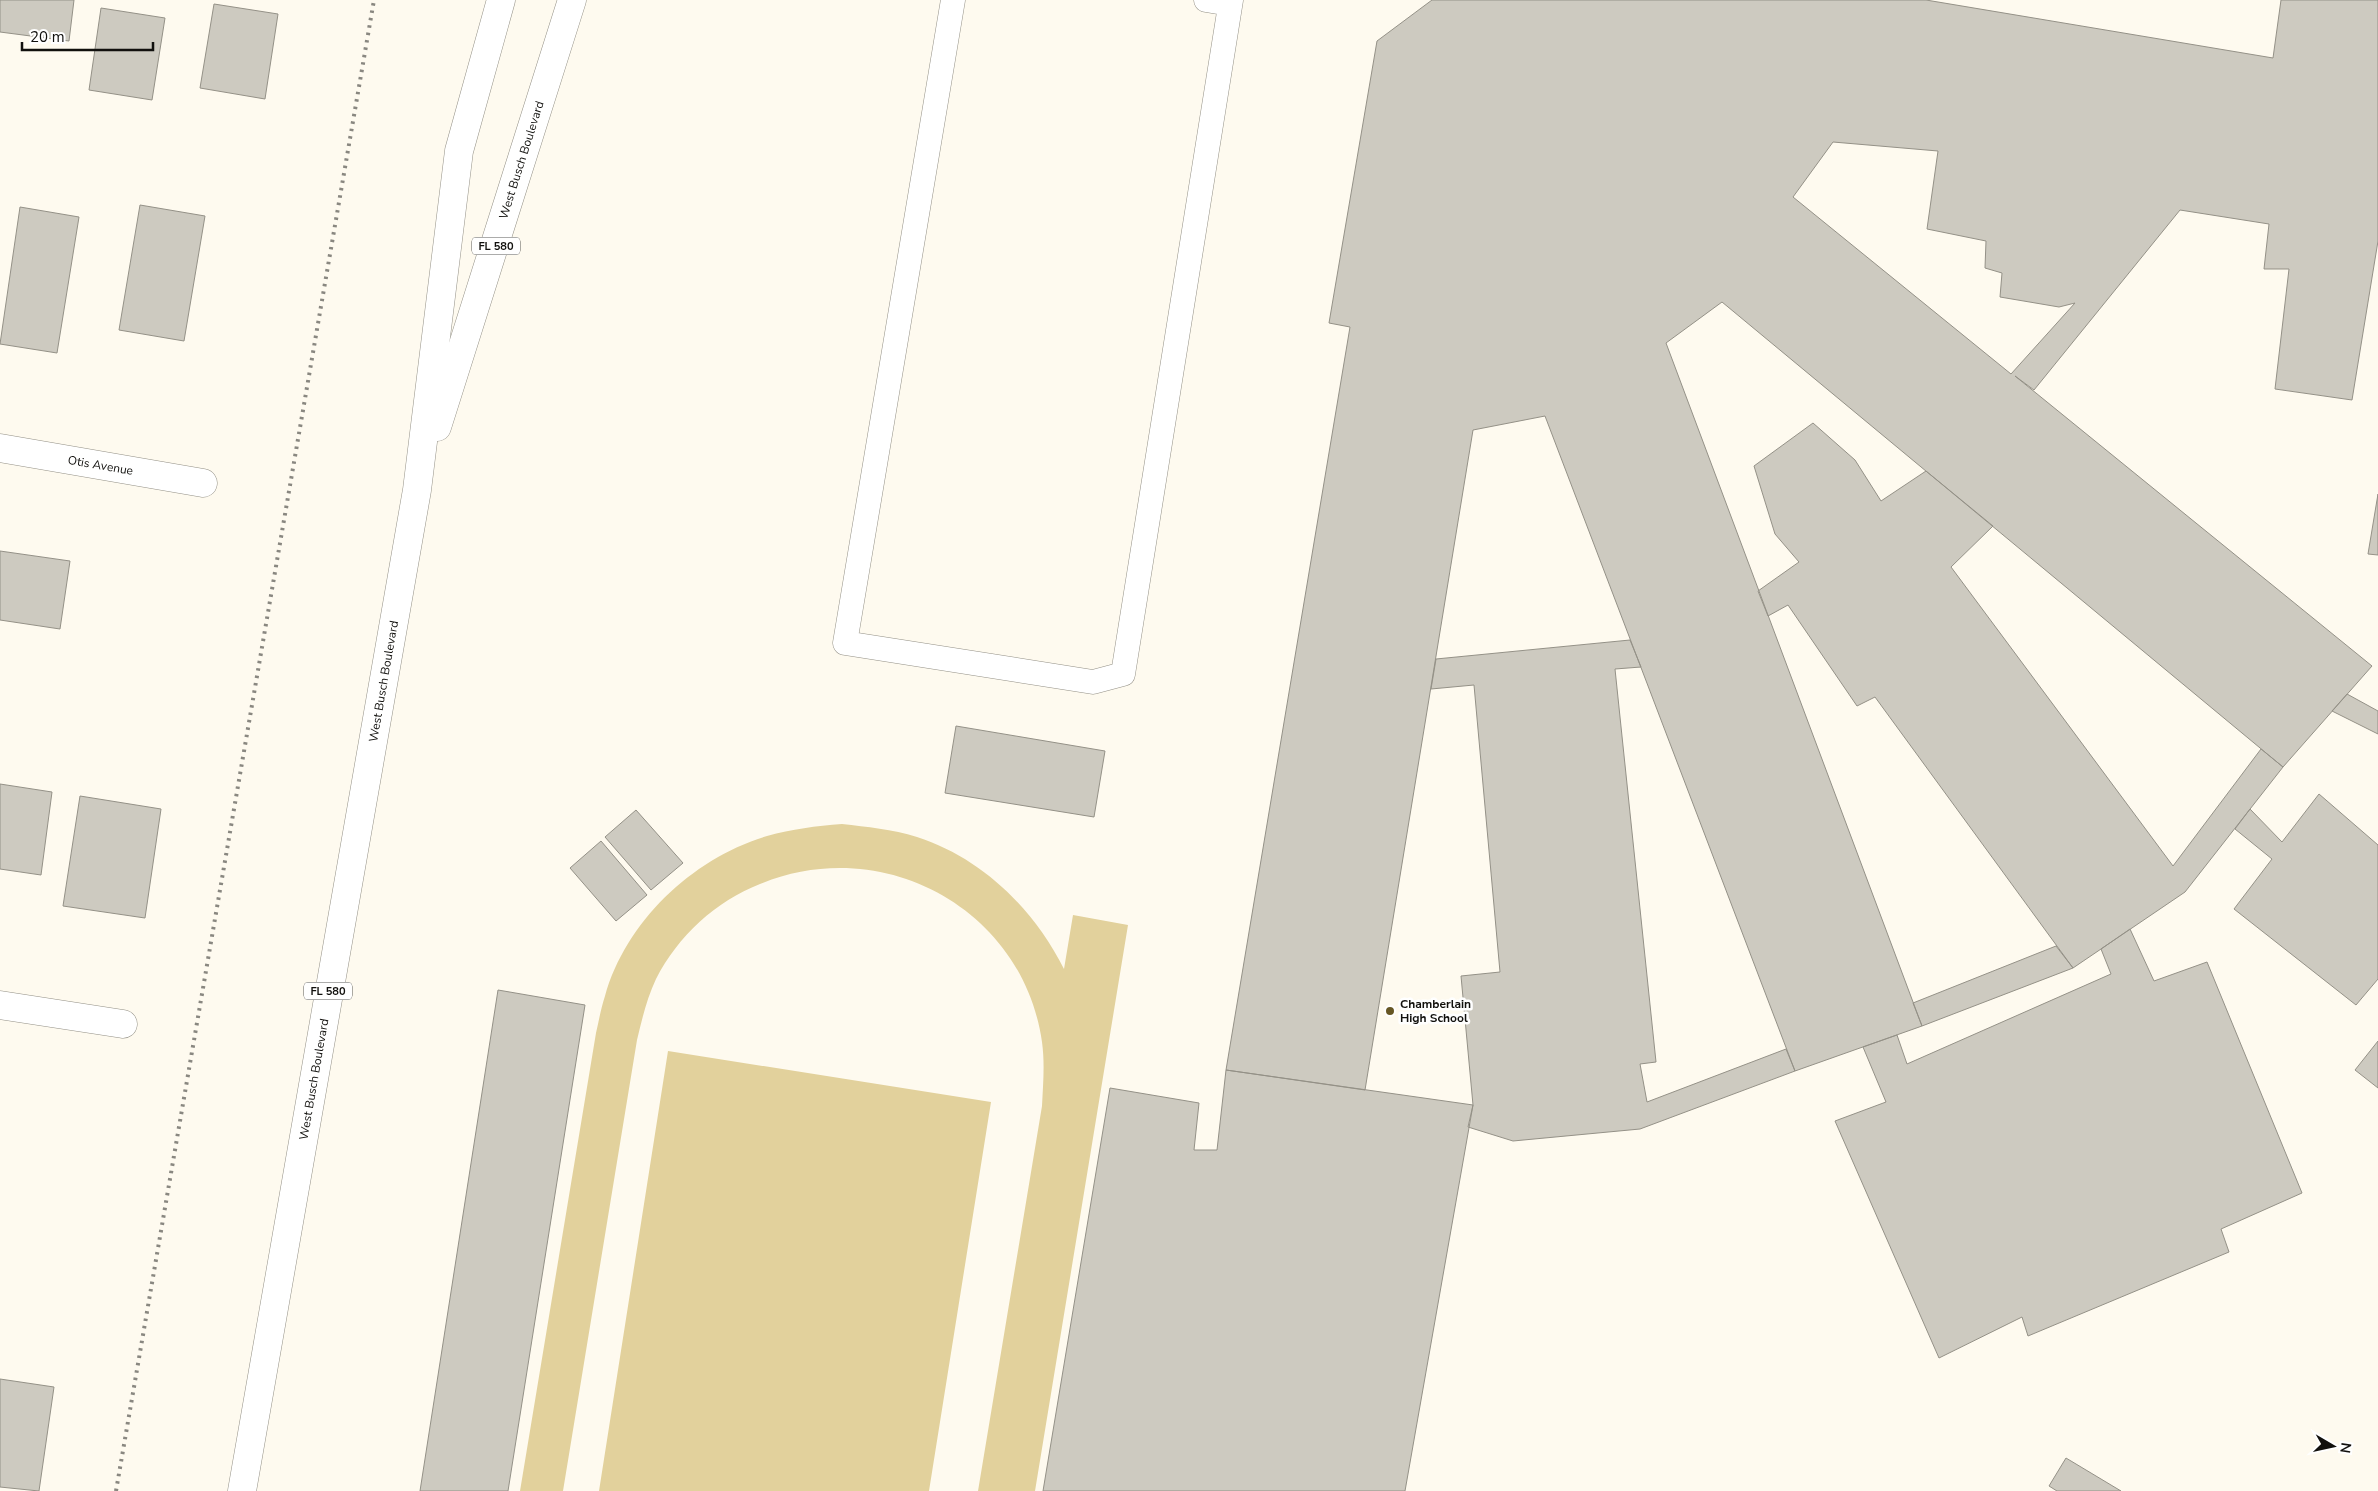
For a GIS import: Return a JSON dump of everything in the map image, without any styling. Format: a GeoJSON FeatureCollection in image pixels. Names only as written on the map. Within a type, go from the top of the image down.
{"type":"FeatureCollection","features":[{"type":"Feature","properties":{"kind":"main road","name":"West Busch Boulevard"},"geometry":{"type":"LineString","coordinates":[[242,1491],[416,490],[459,151],[501,0]]}},
{"type":"Feature","properties":{"kind":"main road","name":"West Busch Boulevard"},"geometry":{"type":"LineString","coordinates":[[416,490],[522,163],[572,0]]}},
{"type":"Feature","properties":{"kind":"main road","name":"Otis Avenue"},"geometry":{"type":"LineString","coordinates":[[0,448],[203,483]]}},
{"type":"Feature","properties":{"kind":"main road"},"geometry":{"type":"LineString","coordinates":[[0,1005],[124,1024]]}},
{"type":"Feature","properties":{"kind":"lane"},"geometry":{"type":"LineString","coordinates":[[953,0],[845,643],[1093,682],[1123,674],[1230,2],[1206,0]]}},
{"type":"Feature","properties":{"kind":"shaded area"},"geometry":{"type":"Polygon","coordinates":[[[842,824],[908,834],[941,846],[963,858],[1004,888],[1021,906],[1038,926],[1064,969],[1073,915],[1128,925],[1035,1491],[978,1491],[1042,1106],[1044,1066],[1042,1042],[1029,995],[1007,954],[977,920],[940,894],[898,877],[853,868],[807,871],[760,884],[728,900],[700,922],[675,948],[656,979],[647,1001],[637,1040],[563,1491],[520,1491],[596,1033],[615,968],[629,942],[646,918],[666,896],[713,860],[740,846],[767,836],[804,828],[842,824]]]}},
{"type":"Feature","properties":{"kind":"shaded area"},"geometry":{"type":"Polygon","coordinates":[[[668,1051],[991,1102],[929,1491],[599,1491],[668,1051]]]}},
{"type":"Feature","properties":{"kind":"building"},"geometry":{"type":"Polygon","coordinates":[[[0,0],[74,0],[69,41],[0,32],[0,0]]]}},
{"type":"Feature","properties":{"kind":"building"},"geometry":{"type":"Polygon","coordinates":[[[1432,0],[1926,0],[2273,58],[2281,0],[2378,0],[2378,241],[2352,400],[2275,389],[2289,269],[2264,269],[2269,224],[2180,210],[2034,390],[2015,376],[2372,666],[2283,767],[1722,302],[1666,343],[1922,1026],[1795,1071],[1545,416],[1473,430],[1365,1090],[1226,1070],[1350,327],[1329,323],[1377,41],[1432,0]],[[1833,142],[1793,197],[2011,374],[2075,303],[2059,307],[2000,297],[2002,273],[1985,268],[1986,241],[1927,229],[1938,151],[1833,142]]]}},
{"type":"Feature","properties":{"kind":"building"},"geometry":{"type":"Polygon","coordinates":[[[214,4],[278,14],[265,99],[200,88],[214,4]]]}},
{"type":"Feature","properties":{"kind":"building"},"geometry":{"type":"Polygon","coordinates":[[[101,8],[165,18],[152,100],[89,90],[101,8]]]}},
{"type":"Feature","properties":{"kind":"building"},"geometry":{"type":"Polygon","coordinates":[[[140,205],[205,216],[184,341],[119,330],[140,205]]]}},
{"type":"Feature","properties":{"kind":"building"},"geometry":{"type":"Polygon","coordinates":[[[20,207],[79,217],[57,353],[0,344],[20,207]]]}},
{"type":"Feature","properties":{"kind":"building"},"geometry":{"type":"Polygon","coordinates":[[[1813,423],[1855,460],[1881,501],[1926,471],[1993,526],[1951,567],[2173,866],[2261,749],[2283,767],[2185,892],[2073,968],[1875,697],[1857,706],[1788,605],[1768,616],[1758,591],[1799,562],[1775,534],[1754,466],[1813,423]]]}},
{"type":"Feature","properties":{"kind":"building"},"geometry":{"type":"Polygon","coordinates":[[[2378,494],[2378,555],[2368,554],[2378,494]]]}},
{"type":"Feature","properties":{"kind":"building"},"geometry":{"type":"Polygon","coordinates":[[[0,551],[70,561],[60,629],[0,620],[0,551]]]}},
{"type":"Feature","properties":{"kind":"building"},"geometry":{"type":"Polygon","coordinates":[[[1630,640],[1641,667],[1615,669],[1656,1062],[1640,1064],[1647,1102],[1786,1049],[1795,1071],[1640,1129],[1513,1141],[1468,1127],[1473,1105],[1461,976],[1500,972],[1474,685],[1431,689],[1436,659],[1630,640]]]}},
{"type":"Feature","properties":{"kind":"building"},"geometry":{"type":"Polygon","coordinates":[[[2347,694],[2378,711],[2378,734],[2332,711],[2347,694]]]}},
{"type":"Feature","properties":{"kind":"building"},"geometry":{"type":"Polygon","coordinates":[[[956,726],[1105,751],[1094,817],[945,793],[956,726]]]}},
{"type":"Feature","properties":{"kind":"building"},"geometry":{"type":"Polygon","coordinates":[[[0,784],[52,792],[41,875],[0,869],[0,784]]]}},
{"type":"Feature","properties":{"kind":"building"},"geometry":{"type":"Polygon","coordinates":[[[2319,794],[2378,845],[2378,979],[2356,1005],[2234,909],[2272,859],[2235,829],[2250,809],[2282,842],[2319,794]]]}},
{"type":"Feature","properties":{"kind":"building"},"geometry":{"type":"Polygon","coordinates":[[[80,796],[161,809],[145,918],[63,906],[80,796]]]}},
{"type":"Feature","properties":{"kind":"building"},"geometry":{"type":"Polygon","coordinates":[[[636,810],[683,863],[651,890],[605,837],[636,810]]]}},
{"type":"Feature","properties":{"kind":"building"},"geometry":{"type":"Polygon","coordinates":[[[601,841],[647,895],[616,921],[570,868],[601,841]]]}},
{"type":"Feature","properties":{"kind":"building"},"geometry":{"type":"Polygon","coordinates":[[[2130,929],[2154,981],[2207,962],[2302,1193],[2221,1229],[2229,1252],[2028,1336],[2022,1317],[1939,1358],[1835,1121],[1886,1102],[1863,1047],[1897,1035],[1907,1064],[2111,974],[2101,949],[2130,929]]]}},
{"type":"Feature","properties":{"kind":"building"},"geometry":{"type":"Polygon","coordinates":[[[2056,946],[2073,968],[1922,1026],[1913,1003],[2056,946]]]}},
{"type":"Feature","properties":{"kind":"building"},"geometry":{"type":"Polygon","coordinates":[[[498,990],[585,1005],[508,1491],[420,1491],[498,990]]]}},
{"type":"Feature","properties":{"kind":"building"},"geometry":{"type":"Polygon","coordinates":[[[2378,1041],[2378,1088],[2355,1070],[2378,1041]]]}},
{"type":"Feature","properties":{"kind":"building"},"geometry":{"type":"Polygon","coordinates":[[[1226,1070],[1473,1105],[1405,1491],[1043,1491],[1110,1088],[1199,1103],[1194,1150],[1217,1150],[1226,1070]]]}},
{"type":"Feature","properties":{"kind":"building"},"geometry":{"type":"Polygon","coordinates":[[[0,1379],[54,1387],[39,1491],[0,1487],[0,1379]]]}},
{"type":"Feature","properties":{"kind":"building"},"geometry":{"type":"Polygon","coordinates":[[[2066,1458],[2121,1491],[2057,1491],[2049,1486],[2066,1458]]]}},
{"type":"Feature","properties":{"kind":"railway"},"geometry":{"type":"LineString","coordinates":[[116,1491],[374,0]]}},
{"type":"Feature","properties":{"kind":"place","name":"Chamberlain High School"},"geometry":{"type":"Point","coordinates":[1390,1011]}}]}
